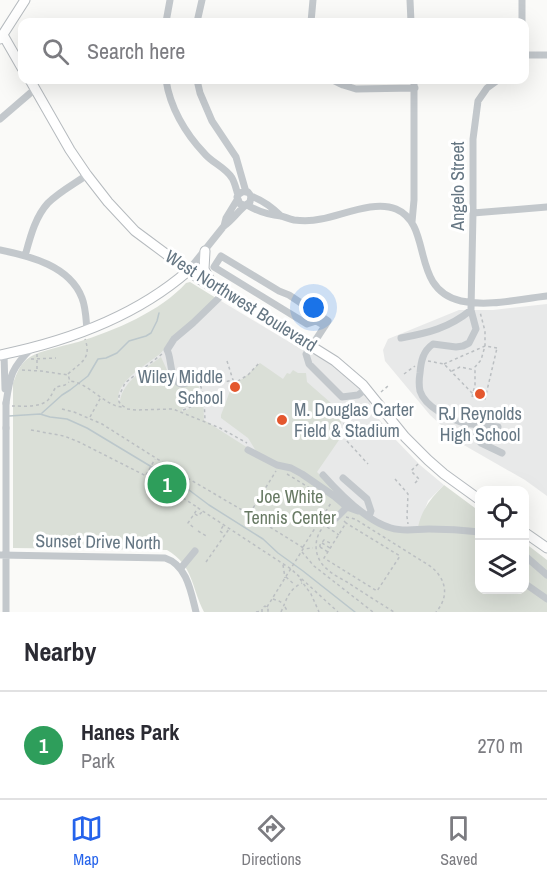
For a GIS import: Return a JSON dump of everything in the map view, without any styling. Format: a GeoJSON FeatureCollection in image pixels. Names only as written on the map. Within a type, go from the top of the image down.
{"type":"FeatureCollection","features":[{"type":"Feature","properties":{"kind":"main road"},"geometry":{"type":"LineString","coordinates":[[18,62],[1,35],[25,0]]}},
{"type":"Feature","properties":{"kind":"main road","name":"West Northwest Boulevard"},"geometry":{"type":"LineString","coordinates":[[32,84],[87,175],[135,231],[188,271],[335,361],[354,376],[422,455],[475,496]]}},
{"type":"Feature","properties":{"kind":"main road"},"geometry":{"type":"LineString","coordinates":[[206,249],[204,269],[213,286]]}},
{"type":"Feature","properties":{"kind":"main road"},"geometry":{"type":"LineString","coordinates":[[2,354],[34,351],[86,334],[164,291],[188,271]]}},
{"type":"Feature","properties":{"kind":"main road"},"geometry":{"type":"LineString","coordinates":[[529,535],[547,548]]}},
{"type":"Feature","properties":{"kind":"street"},"geometry":{"type":"LineString","coordinates":[[167,18],[170,0]]}},
{"type":"Feature","properties":{"kind":"street"},"geometry":{"type":"LineString","coordinates":[[199,18],[202,0]]}},
{"type":"Feature","properties":{"kind":"street"},"geometry":{"type":"LineString","coordinates":[[311,18],[313,0]]}},
{"type":"Feature","properties":{"kind":"street"},"geometry":{"type":"LineString","coordinates":[[410,0],[411,18]]}},
{"type":"Feature","properties":{"kind":"street"},"geometry":{"type":"LineString","coordinates":[[522,0],[522,18]]}},
{"type":"Feature","properties":{"kind":"street"},"geometry":{"type":"LineString","coordinates":[[529,55],[547,55]]}},
{"type":"Feature","properties":{"kind":"street"},"geometry":{"type":"LineString","coordinates":[[167,84],[172,103],[186,130],[205,155],[231,175],[240,204],[274,216],[313,221],[369,207],[382,206],[398,210],[412,222],[426,269],[434,284],[450,297],[472,306],[547,296]]}},
{"type":"Feature","properties":{"kind":"street"},"geometry":{"type":"LineString","coordinates":[[188,271],[224,226],[251,200],[236,158],[212,121],[198,84]]}},
{"type":"Feature","properties":{"kind":"street"},"geometry":{"type":"LineString","coordinates":[[341,84],[356,89],[414,84],[412,222]]}},
{"type":"Feature","properties":{"kind":"street","name":"Angelo Street"},"geometry":{"type":"LineString","coordinates":[[432,344],[456,347],[469,343],[476,329],[472,306],[473,139],[478,101],[492,84]]}},
{"type":"Feature","properties":{"kind":"street"},"geometry":{"type":"LineString","coordinates":[[0,119],[35,89]]}},
{"type":"Feature","properties":{"kind":"street"},"geometry":{"type":"LineString","coordinates":[[222,168],[230,168],[234,165],[236,158]]}},
{"type":"Feature","properties":{"kind":"street"},"geometry":{"type":"LineString","coordinates":[[26,256],[40,214],[48,204],[87,175]]}},
{"type":"Feature","properties":{"kind":"street"},"geometry":{"type":"LineString","coordinates":[[224,226],[241,192],[258,198],[281,216]]}},
{"type":"Feature","properties":{"kind":"street"},"geometry":{"type":"LineString","coordinates":[[473,213],[547,207]]}},
{"type":"Feature","properties":{"kind":"street"},"geometry":{"type":"LineString","coordinates":[[206,249],[288,295],[326,324]]}},
{"type":"Feature","properties":{"kind":"street"},"geometry":{"type":"LineString","coordinates":[[0,250],[26,256],[64,275],[77,288],[82,297],[85,308],[86,334]]}},
{"type":"Feature","properties":{"kind":"street"},"geometry":{"type":"LineString","coordinates":[[221,256],[214,268],[307,324],[316,321],[326,324]]}},
{"type":"Feature","properties":{"kind":"street"},"geometry":{"type":"LineString","coordinates":[[195,380],[178,383],[170,366],[170,355],[167,350],[174,339],[224,293]]}},
{"type":"Feature","properties":{"kind":"street"},"geometry":{"type":"LineString","coordinates":[[280,309],[288,295]]}},
{"type":"Feature","properties":{"kind":"street"},"geometry":{"type":"LineString","coordinates":[[401,338],[437,330],[455,321],[472,306]]}},
{"type":"Feature","properties":{"kind":"street"},"geometry":{"type":"LineString","coordinates":[[326,324],[306,354],[309,364],[342,397],[358,395],[366,389]]}},
{"type":"Feature","properties":{"kind":"street"},"geometry":{"type":"LineString","coordinates":[[437,330],[422,360],[419,385],[422,396],[435,410],[454,419],[465,423],[498,427],[495,440],[476,438]]}},
{"type":"Feature","properties":{"kind":"street"},"geometry":{"type":"LineString","coordinates":[[6,612],[3,555],[6,428],[10,377],[20,360],[34,351]]}},
{"type":"Feature","properties":{"kind":"street"},"geometry":{"type":"LineString","coordinates":[[2,354],[9,405]]}},
{"type":"Feature","properties":{"kind":"street"},"geometry":{"type":"LineString","coordinates":[[0,380],[5,387]]}},
{"type":"Feature","properties":{"kind":"street"},"geometry":{"type":"LineString","coordinates":[[465,414],[476,417],[475,424]]}},
{"type":"Feature","properties":{"kind":"street"},"geometry":{"type":"LineString","coordinates":[[465,423],[465,432],[502,453]]}},
{"type":"Feature","properties":{"kind":"street"},"geometry":{"type":"LineString","coordinates":[[251,452],[302,474],[334,495],[347,507],[390,528],[475,532]]}},
{"type":"Feature","properties":{"kind":"street"},"geometry":{"type":"LineString","coordinates":[[323,475],[366,515]]}},
{"type":"Feature","properties":{"kind":"street"},"geometry":{"type":"LineString","coordinates":[[343,478],[367,499],[371,511],[366,515]]}},
{"type":"Feature","properties":{"kind":"street"},"geometry":{"type":"LineString","coordinates":[[337,521],[347,507]]}},
{"type":"Feature","properties":{"kind":"street"},"geometry":{"type":"LineString","coordinates":[[181,568],[195,551]]}},
{"type":"Feature","properties":{"kind":"street","name":"Sunset Drive North"},"geometry":{"type":"LineString","coordinates":[[3,555],[172,560],[181,568],[186,577],[196,612]]}},
{"type":"Feature","properties":{"kind":"street"},"geometry":{"type":"LineString","coordinates":[[529,559],[547,575]]}},
{"type":"Feature","properties":{"kind":"street"},"geometry":{"type":"LineString","coordinates":[[529,586],[547,599]]}},
{"type":"Feature","properties":{"kind":"path"},"geometry":{"type":"LineString","coordinates":[[473,396],[475,370],[485,346],[485,331],[480,312]]}},
{"type":"Feature","properties":{"kind":"path"},"geometry":{"type":"LineString","coordinates":[[68,375],[87,355],[86,334]]}},
{"type":"Feature","properties":{"kind":"path"},"geometry":{"type":"LineString","coordinates":[[404,374],[419,363],[419,360],[444,364],[485,346],[497,349],[485,399],[473,396],[444,364]]}},
{"type":"Feature","properties":{"kind":"path"},"geometry":{"type":"LineString","coordinates":[[167,350],[125,383],[119,396],[119,402],[127,409],[173,409],[182,412],[244,441],[249,445],[251,452]]}},
{"type":"Feature","properties":{"kind":"path"},"geometry":{"type":"LineString","coordinates":[[34,351],[37,358],[37,371]]}},
{"type":"Feature","properties":{"kind":"path"},"geometry":{"type":"LineString","coordinates":[[27,359],[56,358]]}},
{"type":"Feature","properties":{"kind":"path"},"geometry":{"type":"LineString","coordinates":[[227,361],[233,380]]}},
{"type":"Feature","properties":{"kind":"path"},"geometry":{"type":"LineString","coordinates":[[195,380],[211,385],[236,381],[248,375],[260,362]]}},
{"type":"Feature","properties":{"kind":"path"},"geometry":{"type":"LineString","coordinates":[[451,372],[460,367],[475,370]]}},
{"type":"Feature","properties":{"kind":"path"},"geometry":{"type":"LineString","coordinates":[[20,371],[25,369],[68,375]]}},
{"type":"Feature","properties":{"kind":"path"},"geometry":{"type":"LineString","coordinates":[[68,375],[70,381]]}},
{"type":"Feature","properties":{"kind":"path"},"geometry":{"type":"LineString","coordinates":[[195,380],[203,393],[205,422]]}},
{"type":"Feature","properties":{"kind":"path"},"geometry":{"type":"LineString","coordinates":[[9,405],[31,406],[43,403],[50,399],[56,387],[76,381],[114,405],[123,406]]}},
{"type":"Feature","properties":{"kind":"path"},"geometry":{"type":"LineString","coordinates":[[381,392],[388,386]]}},
{"type":"Feature","properties":{"kind":"path"},"geometry":{"type":"LineString","coordinates":[[182,412],[197,404],[203,393]]}},
{"type":"Feature","properties":{"kind":"path"},"geometry":{"type":"LineString","coordinates":[[89,418],[102,396]]}},
{"type":"Feature","properties":{"kind":"path"},"geometry":{"type":"LineString","coordinates":[[367,404],[344,424],[346,440],[368,464]]}},
{"type":"Feature","properties":{"kind":"path"},"geometry":{"type":"LineString","coordinates":[[62,409],[89,418],[249,514],[302,551],[314,566],[373,612]]}},
{"type":"Feature","properties":{"kind":"path"},"geometry":{"type":"LineString","coordinates":[[31,430],[71,439],[146,475],[291,569],[338,612]]}},
{"type":"Feature","properties":{"kind":"path"},"geometry":{"type":"LineString","coordinates":[[146,475],[155,459]]}},
{"type":"Feature","properties":{"kind":"path"},"geometry":{"type":"LineString","coordinates":[[415,483],[419,479],[411,471],[419,463]]}},
{"type":"Feature","properties":{"kind":"path"},"geometry":{"type":"LineString","coordinates":[[249,514],[278,468]]}},
{"type":"Feature","properties":{"kind":"path"},"geometry":{"type":"LineString","coordinates":[[287,474],[323,496]]}},
{"type":"Feature","properties":{"kind":"path"},"geometry":{"type":"LineString","coordinates":[[395,479],[408,494],[406,517],[409,530]]}},
{"type":"Feature","properties":{"kind":"path"},"geometry":{"type":"LineString","coordinates":[[256,612],[262,611],[263,607],[267,607],[273,599],[306,541],[332,502],[335,504]]}},
{"type":"Feature","properties":{"kind":"path"},"geometry":{"type":"LineString","coordinates":[[193,527],[188,523],[198,508]]}},
{"type":"Feature","properties":{"kind":"path"},"geometry":{"type":"LineString","coordinates":[[194,514],[198,516],[203,511]]}},
{"type":"Feature","properties":{"kind":"path"},"geometry":{"type":"LineString","coordinates":[[324,514],[346,523],[400,556],[377,591],[324,558],[346,523]]}},
{"type":"Feature","properties":{"kind":"path"},"geometry":{"type":"LineString","coordinates":[[394,612],[326,569],[318,557],[316,541],[327,523],[345,517],[355,519],[440,574],[445,587],[445,595],[443,603],[436,612]]}},
{"type":"Feature","properties":{"kind":"path"},"geometry":{"type":"LineString","coordinates":[[337,521],[343,528]]}},
{"type":"Feature","properties":{"kind":"path"},"geometry":{"type":"LineString","coordinates":[[224,525],[220,531],[225,535]]}},
{"type":"Feature","properties":{"kind":"path"},"geometry":{"type":"LineString","coordinates":[[327,527],[339,535]]}},
{"type":"Feature","properties":{"kind":"path"},"geometry":{"type":"LineString","coordinates":[[206,562],[229,529]]}},
{"type":"Feature","properties":{"kind":"path"},"geometry":{"type":"LineString","coordinates":[[198,531],[208,537]]}},
{"type":"Feature","properties":{"kind":"path"},"geometry":{"type":"LineString","coordinates":[[321,542],[324,540],[333,544]]}},
{"type":"Feature","properties":{"kind":"path"},"geometry":{"type":"LineString","coordinates":[[214,541],[218,544]]}},
{"type":"Feature","properties":{"kind":"path"},"geometry":{"type":"LineString","coordinates":[[302,551],[312,548],[307,545],[306,541]]}},
{"type":"Feature","properties":{"kind":"path"},"geometry":{"type":"LineString","coordinates":[[320,548],[327,541]]}},
{"type":"Feature","properties":{"kind":"path"},"geometry":{"type":"LineString","coordinates":[[55,542],[66,542]]}},
{"type":"Feature","properties":{"kind":"path"},"geometry":{"type":"LineString","coordinates":[[320,548],[321,542]]}},
{"type":"Feature","properties":{"kind":"path"},"geometry":{"type":"LineString","coordinates":[[321,542],[330,548]]}},
{"type":"Feature","properties":{"kind":"path"},"geometry":{"type":"LineString","coordinates":[[320,548],[328,552]]}},
{"type":"Feature","properties":{"kind":"path"},"geometry":{"type":"LineString","coordinates":[[283,564],[286,578],[296,586]]}},
{"type":"Feature","properties":{"kind":"path"},"geometry":{"type":"LineString","coordinates":[[324,573],[326,569]]}},
{"type":"Feature","properties":{"kind":"path"},"geometry":{"type":"LineString","coordinates":[[298,576],[311,594],[319,612]]}},
{"type":"Feature","properties":{"kind":"path"},"geometry":{"type":"LineString","coordinates":[[281,612],[286,598],[296,586],[303,583]]}},
{"type":"Feature","properties":{"kind":"path"},"geometry":{"type":"LineString","coordinates":[[279,601],[286,598]]}},
{"type":"Feature","properties":{"kind":"path"},"geometry":{"type":"LineString","coordinates":[[273,599],[284,605],[288,612]]}},
{"type":"Feature","properties":{"kind":"path"},"geometry":{"type":"LineString","coordinates":[[267,607],[268,612]]}},
{"type":"Feature","properties":{"kind":"shaded area","name":"Wiley Middle School"},"geometry":{"type":"Polygon","coordinates":[[[216,298],[301,349],[331,363],[344,372],[369,397],[371,409],[394,438],[420,465],[444,485],[428,501],[418,528],[391,527],[183,411],[174,408],[124,406],[108,388],[169,341],[216,298]]]}},
{"type":"Feature","properties":{"kind":"shaded area","name":"RJ Reynolds High School"},"geometry":{"type":"Polygon","coordinates":[[[547,304],[547,496],[525,480],[462,444],[430,415],[385,361],[383,350],[388,339],[459,310],[493,310],[547,304]]]}},
{"type":"Feature","properties":{"kind":"green space","name":"Joe White Tennis Center"},"geometry":{"type":"Polygon","coordinates":[[[190,282],[216,298],[169,341],[160,354],[128,379],[119,392],[120,401],[130,381],[161,357],[172,381],[181,385],[198,385],[201,393],[198,399],[182,411],[194,406],[203,395],[204,420],[256,453],[248,438],[221,418],[233,383],[260,363],[283,379],[293,370],[306,373],[307,382],[331,403],[341,421],[339,440],[317,472],[349,503],[391,527],[418,527],[428,504],[444,485],[475,508],[475,594],[529,594],[529,546],[547,560],[547,612],[204,612],[187,570],[176,556],[167,550],[13,548],[13,383],[21,365],[27,359],[46,350],[78,342],[136,319],[164,302],[190,282]]]}},
{"type":"Feature","properties":{"kind":"waterway"},"geometry":{"type":"LineString","coordinates":[[42,413],[88,376],[98,359],[117,353],[129,341],[151,333],[159,313]]}},
{"type":"Feature","properties":{"kind":"waterway"},"geometry":{"type":"LineString","coordinates":[[9,416],[40,414],[67,419],[87,428],[185,487],[263,539],[355,612]]}},
{"type":"Feature","properties":{"kind":"place","name":"Wiley Middle School"},"geometry":{"type":"Point","coordinates":[235,387]}},
{"type":"Feature","properties":{"kind":"place","name":"RJ Reynolds High School"},"geometry":{"type":"Point","coordinates":[480,394]}},
{"type":"Feature","properties":{"kind":"place","name":"M. Douglas Carter Field & Stadium"},"geometry":{"type":"Point","coordinates":[282,420]}},
{"type":"Feature","properties":{"kind":"place","name":"Hanes Park"},"geometry":{"type":"Point","coordinates":[167,484]}}]}
